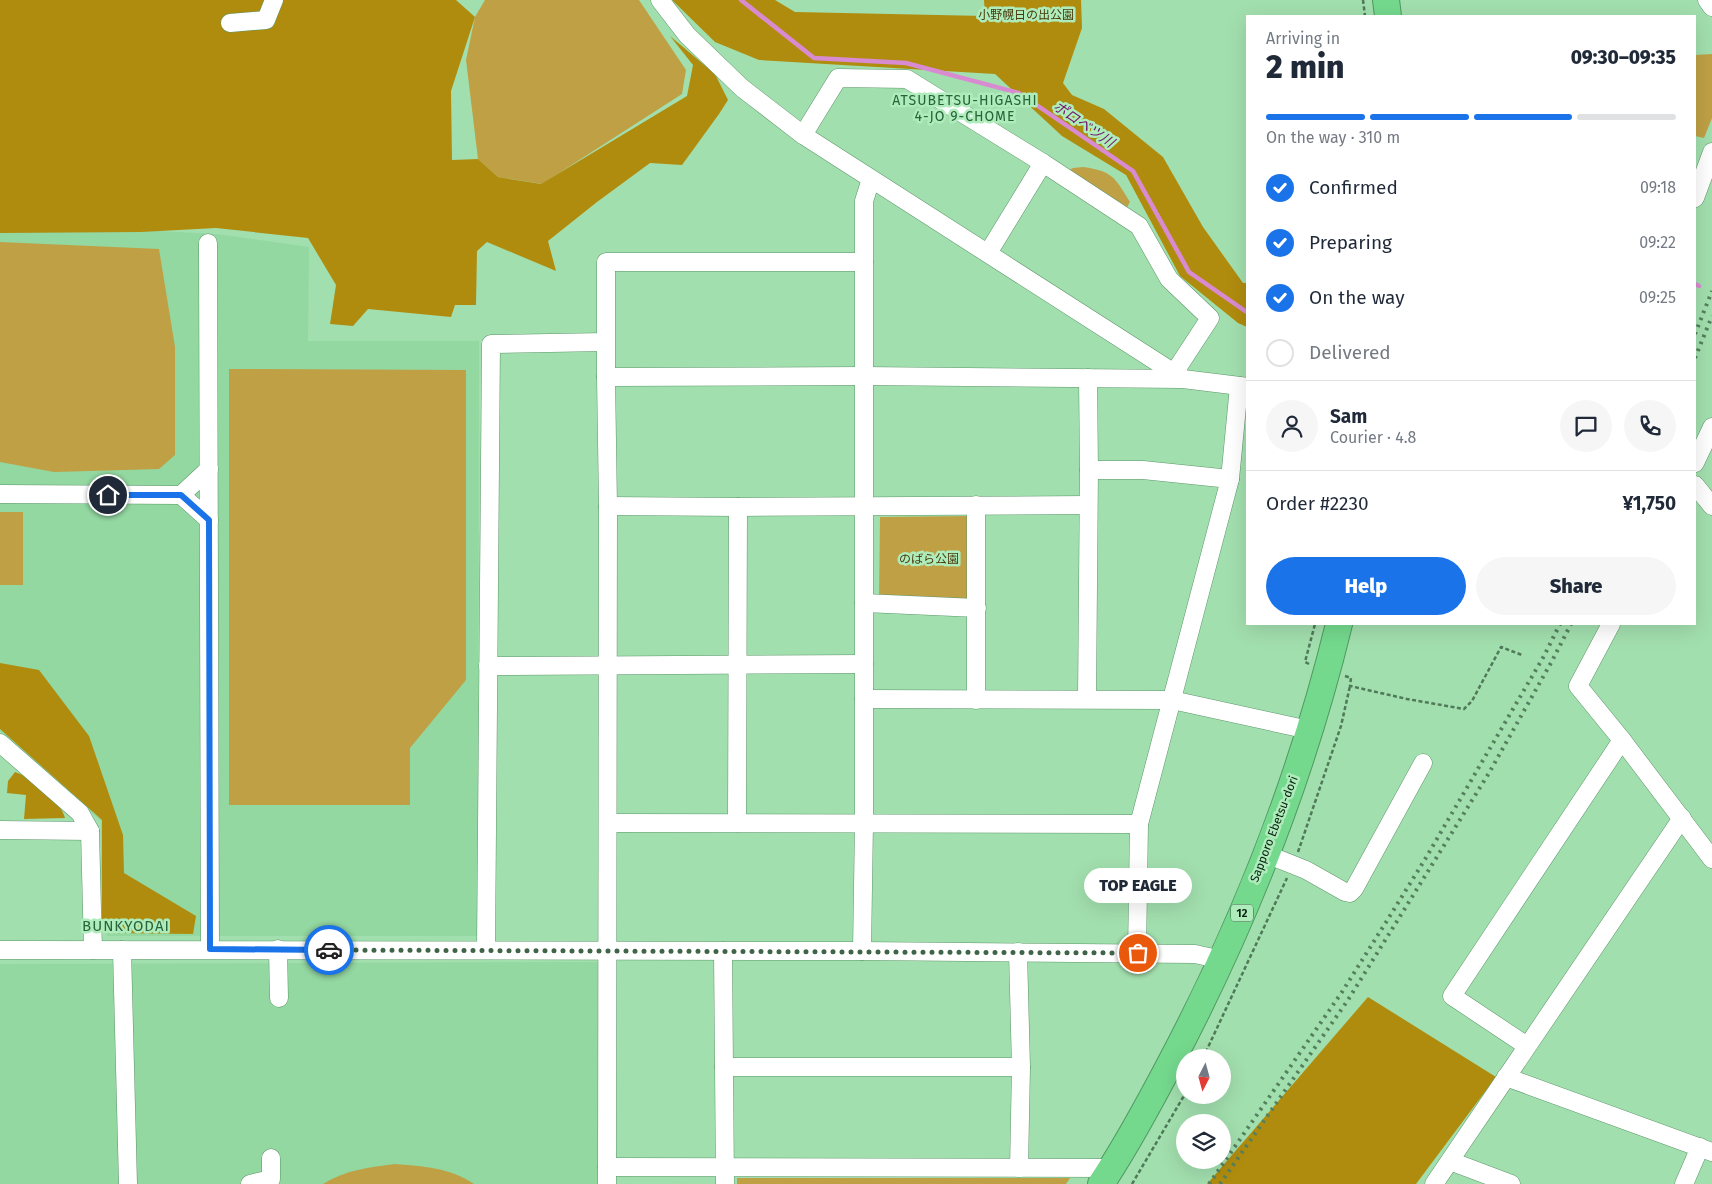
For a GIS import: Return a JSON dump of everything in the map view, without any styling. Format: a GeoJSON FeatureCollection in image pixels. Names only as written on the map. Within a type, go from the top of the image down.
{"type":"FeatureCollection","features":[{"type":"Feature","properties":{"kind":"highway"},"geometry":{"type":"LineString","coordinates":[[1386,0],[1388,15]]}},
{"type":"Feature","properties":{"kind":"highway","name":"Sapporo Ebetsu-dori"},"geometry":{"type":"LineString","coordinates":[[1106,1176],[1138,1125],[1222,960],[1288,797],[1328,670],[1339,625]]}},
{"type":"Feature","properties":{"kind":"street"},"geometry":{"type":"LineString","coordinates":[[230,23],[266,20],[274,0]]}},
{"type":"Feature","properties":{"kind":"street"},"geometry":{"type":"LineString","coordinates":[[660,0],[687,35],[742,88],[803,134],[1178,376]]}},
{"type":"Feature","properties":{"kind":"street"},"geometry":{"type":"LineString","coordinates":[[1707,0],[1712,7]]}},
{"type":"Feature","properties":{"kind":"street"},"geometry":{"type":"LineString","coordinates":[[803,134],[838,78],[907,78],[1043,163],[1138,226],[1168,279],[1210,318],[1178,376]]}},
{"type":"Feature","properties":{"kind":"street"},"geometry":{"type":"LineString","coordinates":[[1696,195],[1712,152]]}},
{"type":"Feature","properties":{"kind":"street"},"geometry":{"type":"LineString","coordinates":[[988,253],[1043,163]]}},
{"type":"Feature","properties":{"kind":"street"},"geometry":{"type":"LineString","coordinates":[[862,951],[864,823],[864,201],[871,179]]}},
{"type":"Feature","properties":{"kind":"street"},"geometry":{"type":"LineString","coordinates":[[208,243],[210,949]]}},
{"type":"Feature","properties":{"kind":"street"},"geometry":{"type":"LineString","coordinates":[[864,262],[606,262],[605,342],[608,506],[607,1176],[724,1176],[1020,1168],[1106,1176]]}},
{"type":"Feature","properties":{"kind":"street"},"geometry":{"type":"LineString","coordinates":[[486,950],[491,344],[605,342]]}},
{"type":"Feature","properties":{"kind":"street"},"geometry":{"type":"LineString","coordinates":[[606,377],[863,376],[1088,378],[1178,376],[1243,387],[1230,479],[1139,824],[1138,953]]}},
{"type":"Feature","properties":{"kind":"street"},"geometry":{"type":"LineString","coordinates":[[1087,698],[1088,378]]}},
{"type":"Feature","properties":{"kind":"street"},"geometry":{"type":"LineString","coordinates":[[1696,461],[1712,427]]}},
{"type":"Feature","properties":{"kind":"street"},"geometry":{"type":"LineString","coordinates":[[181,495],[208,469]]}},
{"type":"Feature","properties":{"kind":"street"},"geometry":{"type":"LineString","coordinates":[[1089,470],[1143,470],[1230,479]]}},
{"type":"Feature","properties":{"kind":"street"},"geometry":{"type":"LineString","coordinates":[[1696,486],[1712,506]]}},
{"type":"Feature","properties":{"kind":"street"},"geometry":{"type":"LineString","coordinates":[[0,494],[181,495],[209,520]]}},
{"type":"Feature","properties":{"kind":"street"},"geometry":{"type":"LineString","coordinates":[[976,505],[976,700]]}},
{"type":"Feature","properties":{"kind":"street"},"geometry":{"type":"LineString","coordinates":[[608,506],[1088,505]]}},
{"type":"Feature","properties":{"kind":"street"},"geometry":{"type":"LineString","coordinates":[[737,824],[736,664],[738,507]]}},
{"type":"Feature","properties":{"kind":"street"},"geometry":{"type":"LineString","coordinates":[[864,603],[977,608]]}},
{"type":"Feature","properties":{"kind":"street"},"geometry":{"type":"LineString","coordinates":[[1610,625],[1578,686],[1622,740],[1712,859]]}},
{"type":"Feature","properties":{"kind":"street"},"geometry":{"type":"LineString","coordinates":[[488,666],[864,664]]}},
{"type":"Feature","properties":{"kind":"street"},"geometry":{"type":"LineString","coordinates":[[864,699],[976,700],[1087,698],[1172,700],[1309,730]]}},
{"type":"Feature","properties":{"kind":"street"},"geometry":{"type":"LineString","coordinates":[[1527,1046],[1452,996],[1622,740]]}},
{"type":"Feature","properties":{"kind":"street"},"geometry":{"type":"LineString","coordinates":[[0,743],[80,814],[90,831],[93,950]]}},
{"type":"Feature","properties":{"kind":"street"},"geometry":{"type":"LineString","coordinates":[[1266,854],[1306,870],[1350,893],[1354,889],[1423,764]]}},
{"type":"Feature","properties":{"kind":"street"},"geometry":{"type":"LineString","coordinates":[[1434,1184],[1682,818]]}},
{"type":"Feature","properties":{"kind":"street"},"geometry":{"type":"LineString","coordinates":[[608,822],[737,824],[1139,824]]}},
{"type":"Feature","properties":{"kind":"street"},"geometry":{"type":"LineString","coordinates":[[0,830],[90,831]]}},
{"type":"Feature","properties":{"kind":"street"},"geometry":{"type":"LineString","coordinates":[[278,949],[279,998]]}},
{"type":"Feature","properties":{"kind":"street"},"geometry":{"type":"LineString","coordinates":[[0,950],[278,949],[1018,952],[1195,954],[1222,960]]}},
{"type":"Feature","properties":{"kind":"street"},"geometry":{"type":"LineString","coordinates":[[122,950],[128,1184]]}},
{"type":"Feature","properties":{"kind":"street"},"geometry":{"type":"LineString","coordinates":[[723,951],[724,1176]]}},
{"type":"Feature","properties":{"kind":"street"},"geometry":{"type":"LineString","coordinates":[[1018,952],[1020,1168]]}},
{"type":"Feature","properties":{"kind":"street"},"geometry":{"type":"LineString","coordinates":[[724,1067],[1020,1067]]}},
{"type":"Feature","properties":{"kind":"street"},"geometry":{"type":"LineString","coordinates":[[1506,1077],[1706,1149],[1684,1184]]}},
{"type":"Feature","properties":{"kind":"street"},"geometry":{"type":"LineString","coordinates":[[250,1184],[270,1179],[271,1158]]}},
{"type":"Feature","properties":{"kind":"street"},"geometry":{"type":"LineString","coordinates":[[1450,1162],[1511,1184]]}},
{"type":"Feature","properties":{"kind":"path"},"geometry":{"type":"LineString","coordinates":[[1363,0],[1365,15]]}},
{"type":"Feature","properties":{"kind":"path"},"geometry":{"type":"LineString","coordinates":[[1305,662],[1315,625]]}},
{"type":"Feature","properties":{"kind":"path"},"geometry":{"type":"LineString","coordinates":[[1351,678],[1350,686],[1408,700],[1464,709],[1472,701],[1501,647],[1522,655]]}},
{"type":"Feature","properties":{"kind":"path"},"geometry":{"type":"LineString","coordinates":[[1132,1184],[1179,1104]]}},
{"type":"Feature","properties":{"kind":"shaded area"},"geometry":{"type":"Polygon","coordinates":[[[0,225],[43,225],[216,234],[309,247],[308,341],[479,341],[478,936],[108,936],[100,930],[101,821],[0,731],[0,225]]]}},
{"type":"Feature","properties":{"kind":"shaded area"},"geometry":{"type":"Polygon","coordinates":[[[600,962],[600,1184],[0,1184],[0,964],[600,962]]]}},
{"type":"Feature","properties":{"kind":"green space"},"geometry":{"type":"Polygon","coordinates":[[[0,0],[456,0],[475,17],[451,91],[452,160],[478,159],[498,177],[541,184],[687,96],[693,65],[670,36],[715,74],[728,100],[682,165],[650,163],[548,241],[556,271],[487,242],[477,251],[476,305],[455,305],[451,317],[368,309],[353,326],[330,324],[336,285],[308,238],[216,228],[141,232],[0,233],[0,0]]]}},
{"type":"Feature","properties":{"kind":"green space"},"geometry":{"type":"Polygon","coordinates":[[[485,0],[639,0],[686,70],[682,94],[542,184],[498,177],[478,159],[466,60],[475,17],[485,0]]]}},
{"type":"Feature","properties":{"kind":"green space","name":"小野幌日の出公園"},"geometry":{"type":"Polygon","coordinates":[[[672,0],[775,0],[795,12],[985,16],[984,0],[1081,0],[1082,28],[1063,83],[1072,95],[1104,109],[1163,157],[1203,227],[1243,283],[1246,283],[1246,327],[1238,323],[1180,276],[1126,175],[1062,136],[995,74],[759,60],[715,42],[672,0]]]}},
{"type":"Feature","properties":{"kind":"green space"},"geometry":{"type":"Polygon","coordinates":[[[1712,54],[1712,118],[1704,138],[1696,136],[1696,55],[1712,54]]]}},
{"type":"Feature","properties":{"kind":"green space"},"geometry":{"type":"Polygon","coordinates":[[[1083,167],[1101,171],[1112,177],[1130,202],[1126,209],[1065,172],[1073,168],[1083,167]]]}},
{"type":"Feature","properties":{"kind":"green space"},"geometry":{"type":"Polygon","coordinates":[[[0,242],[159,249],[175,347],[175,455],[159,469],[54,472],[0,462],[0,242]]]}},
{"type":"Feature","properties":{"kind":"green space"},"geometry":{"type":"Polygon","coordinates":[[[229,369],[466,370],[466,680],[410,748],[410,805],[229,805],[229,369]]]}},
{"type":"Feature","properties":{"kind":"green space"},"geometry":{"type":"Polygon","coordinates":[[[0,512],[23,512],[23,585],[0,585],[0,512]]]}},
{"type":"Feature","properties":{"kind":"green space","name":"のばら公園"},"geometry":{"type":"Polygon","coordinates":[[[972,516],[972,603],[879,600],[880,517],[972,516]]]}},
{"type":"Feature","properties":{"kind":"green space"},"geometry":{"type":"Polygon","coordinates":[[[0,663],[39,670],[89,736],[123,835],[124,873],[196,916],[193,934],[109,933],[102,929],[102,820],[0,729],[0,663]]]}},
{"type":"Feature","properties":{"kind":"green space"},"geometry":{"type":"Polygon","coordinates":[[[15,772],[28,778],[45,791],[56,802],[65,818],[24,819],[26,795],[7,793],[8,781],[15,772]]]}},
{"type":"Feature","properties":{"kind":"green space"},"geometry":{"type":"Polygon","coordinates":[[[1368,997],[1496,1077],[1416,1184],[1207,1184],[1220,1169],[1231,1169],[1231,1156],[1368,997]]]}},
{"type":"Feature","properties":{"kind":"green space"},"geometry":{"type":"Polygon","coordinates":[[[395,1164],[446,1171],[474,1184],[323,1184],[349,1172],[395,1164]]]}},
{"type":"Feature","properties":{"kind":"green space"},"geometry":{"type":"Polygon","coordinates":[[[737,1178],[1070,1178],[1066,1184],[737,1184],[737,1178]]]}},
{"type":"Feature","properties":{"kind":"waterway","name":"ポロベツ川"},"geometry":{"type":"LineString","coordinates":[[741,0],[814,58],[906,63],[1019,93],[1133,171],[1189,272],[1246,312]]}},
{"type":"Feature","properties":{"kind":"railway"},"geometry":{"type":"LineString","coordinates":[[1696,331],[1712,291]]}},
{"type":"Feature","properties":{"kind":"railway"},"geometry":{"type":"LineString","coordinates":[[1696,356],[1712,316]]}},
{"type":"Feature","properties":{"kind":"railway"},"geometry":{"type":"LineString","coordinates":[[1209,1184],[1342,992],[1388,919],[1544,656],[1560,625]]}},
{"type":"Feature","properties":{"kind":"railway"},"geometry":{"type":"LineString","coordinates":[[1220,1184],[1348,1000],[1489,773],[1570,625]]}},
{"type":"Feature","properties":{"kind":"way so far"},"geometry":{"type":"LineString","coordinates":[[329,950],[1138,953]]}},
{"type":"Feature","properties":{"kind":"place","name":"TOP EAGLE"},"geometry":{"type":"Point","coordinates":[1138,953]}},
{"type":"Feature","properties":{"kind":"district","name":"ATSUBETSU-HIGASHI 4-JO 9-CHOME"},"geometry":{"type":"Point","coordinates":[965,108]}},
{"type":"Feature","properties":{"kind":"district","name":"BUNKYODAI"},"geometry":{"type":"Point","coordinates":[126,926]}},
{"type":"Feature","properties":{"kind":"route"},"geometry":{"type":"LineString","coordinates":[[108,495],[181,495],[209,520],[210,949],[329,950]]}}]}
